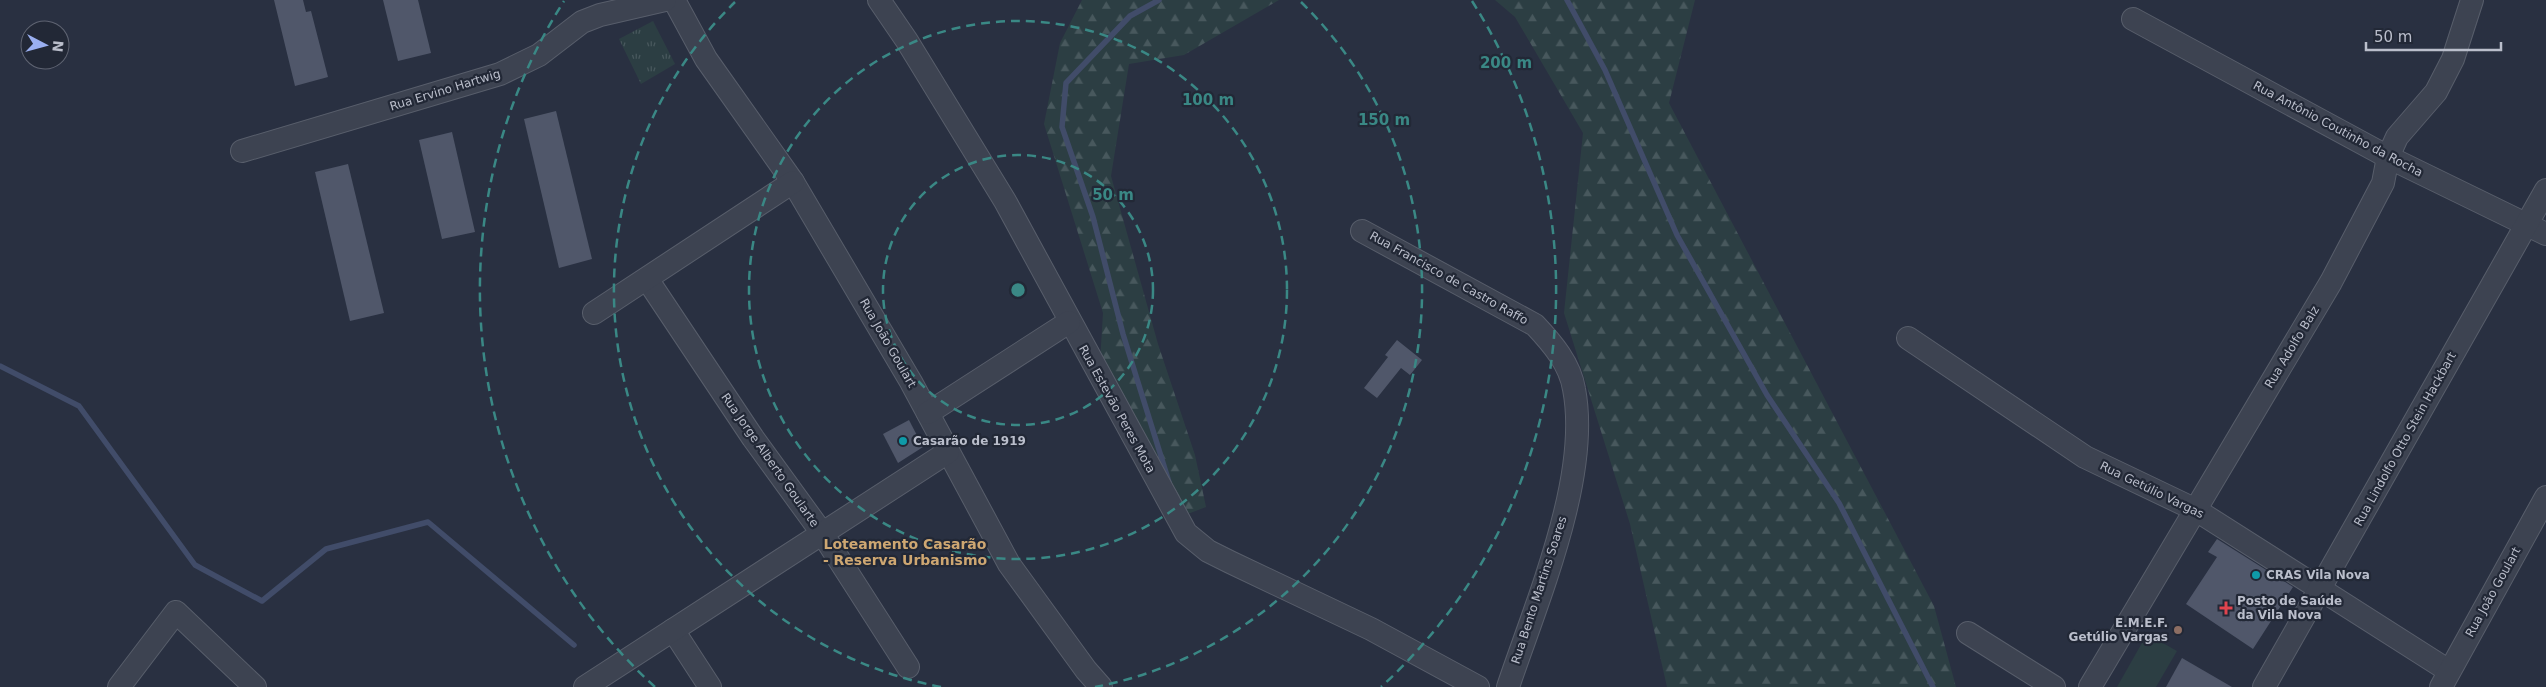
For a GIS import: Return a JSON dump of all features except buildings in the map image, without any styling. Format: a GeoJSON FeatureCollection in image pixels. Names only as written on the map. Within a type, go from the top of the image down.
{"type":"FeatureCollection","features":[{"type":"Feature","properties":{"kind":"street","name":"Rua Ervino Hartwig"},"geometry":{"type":"LineString","coordinates":[[242,150],[500,74],[539,55],[582,22],[600,15],[665,0]]}},
{"type":"Feature","properties":{"kind":"street","name":"Rua João Goulart"},"geometry":{"type":"LineString","coordinates":[[674,0],[706,59],[793,182],[928,413],[1009,564],[1086,670],[1101,687]]}},
{"type":"Feature","properties":{"kind":"street","name":"Rua Estevão Peres Mota"},"geometry":{"type":"LineString","coordinates":[[879,0],[907,41],[1004,201],[1186,533],[1208,550],[1230,562],[1371,629],[1478,687]]}},
{"type":"Feature","properties":{"kind":"street","name":"Rua Adolfo Balz"},"geometry":{"type":"LineString","coordinates":[[2090,687],[2331,282],[2383,183],[2388,157],[2397,137],[2436,92],[2453,59],[2472,0]]}},
{"type":"Feature","properties":{"kind":"street","name":"Rua Antônio Coutinho da Rocha"},"geometry":{"type":"LineString","coordinates":[[2133,19],[2388,157],[2536,229]]}},
{"type":"Feature","properties":{"kind":"street"},"geometry":{"type":"LineString","coordinates":[[594,313],[793,182]]}},
{"type":"Feature","properties":{"kind":"street","name":"Rua Lindolfo Otto Stein Hackbart"},"geometry":{"type":"LineString","coordinates":[[2264,687],[2321,588],[2536,229],[2546,190]]}},
{"type":"Feature","properties":{"kind":"street","name":"Rua Francisco de Castro Raffo"},"geometry":{"type":"LineString","coordinates":[[1362,231],[1535,325],[1558,349],[1574,388],[1576,434]]}},
{"type":"Feature","properties":{"kind":"street","name":"Rua Jorge Alberto Goularte"},"geometry":{"type":"LineString","coordinates":[[648,279],[753,438],[822,533],[908,667]]}},
{"type":"Feature","properties":{"kind":"street"},"geometry":{"type":"LineString","coordinates":[[928,413],[1070,322]]}},
{"type":"Feature","properties":{"kind":"street","name":"Rua Getúlio Vargas"},"geometry":{"type":"LineString","coordinates":[[1908,338],[2085,457],[2196,510],[2321,588],[2445,679]]}},
{"type":"Feature","properties":{"kind":"street","name":"Rua Bento Martins Soares"},"geometry":{"type":"LineString","coordinates":[[1508,687],[1562,528],[1572,477],[1576,434]]}},
{"type":"Feature","properties":{"kind":"street"},"geometry":{"type":"LineString","coordinates":[[585,687],[948,452]]}},
{"type":"Feature","properties":{"kind":"street","name":"Rua João Goulart"},"geometry":{"type":"LineString","coordinates":[[2445,679],[2546,496]]}},
{"type":"Feature","properties":{"kind":"street"},"geometry":{"type":"LineString","coordinates":[[119,687],[176,612],[255,687]]}},
{"type":"Feature","properties":{"kind":"street"},"geometry":{"type":"LineString","coordinates":[[673,630],[710,687]]}},
{"type":"Feature","properties":{"kind":"street"},"geometry":{"type":"LineString","coordinates":[[1968,633],[2054,687]]}},
{"type":"Feature","properties":{"kind":"green space"},"geometry":{"type":"Polygon","coordinates":[[[1082,0],[1279,0],[1184,55],[1129,64],[1111,176],[1158,344],[1195,455],[1206,507],[1185,515],[1100,362],[1103,313],[1044,124],[1060,43],[1082,0]]]}},
{"type":"Feature","properties":{"kind":"green space"},"geometry":{"type":"Polygon","coordinates":[[[1495,0],[1695,0],[1669,103],[1934,606],[1956,687],[1667,687],[1630,524],[1564,313],[1583,133],[1515,17],[1495,0]]]}},
{"type":"Feature","properties":{"kind":"green space"},"geometry":{"type":"Polygon","coordinates":[[[653,21],[675,64],[641,84],[619,39],[653,21]]]}},
{"type":"Feature","properties":{"kind":"green space"},"geometry":{"type":"Polygon","coordinates":[[[2147,634],[2177,651],[2156,687],[2117,687],[2147,634]]]}},
{"type":"Feature","properties":{"kind":"waterway"},"geometry":{"type":"LineString","coordinates":[[1159,0],[1130,16],[1066,83],[1062,127],[1093,217],[1123,334],[1169,482]]}},
{"type":"Feature","properties":{"kind":"waterway"},"geometry":{"type":"LineString","coordinates":[[1567,0],[1605,70],[1677,235],[1767,395],[1839,503],[1933,687]]}},
{"type":"Feature","properties":{"kind":"waterway"},"geometry":{"type":"LineString","coordinates":[[0,366],[79,406],[195,565],[262,601],[326,549],[428,522],[574,645]]}},
{"type":"Feature","properties":{"kind":"place","name":"Casarão de 1919"},"geometry":{"type":"Point","coordinates":[903,441]}},
{"type":"Feature","properties":{"kind":"place","name":"CRAS Vila Nova"},"geometry":{"type":"Point","coordinates":[2256,575]}},
{"type":"Feature","properties":{"kind":"place","name":"Posto de Saúde da Vila Nova"},"geometry":{"type":"Point","coordinates":[2226,608]}},
{"type":"Feature","properties":{"kind":"place","name":"E.M.E.F. Getúlio Vargas"},"geometry":{"type":"Point","coordinates":[2178,630]}},
{"type":"Feature","properties":{"kind":"district","name":"Loteamento Casarão - Reserva Urbanismo"},"geometry":{"type":"Point","coordinates":[905,552]}}]}
